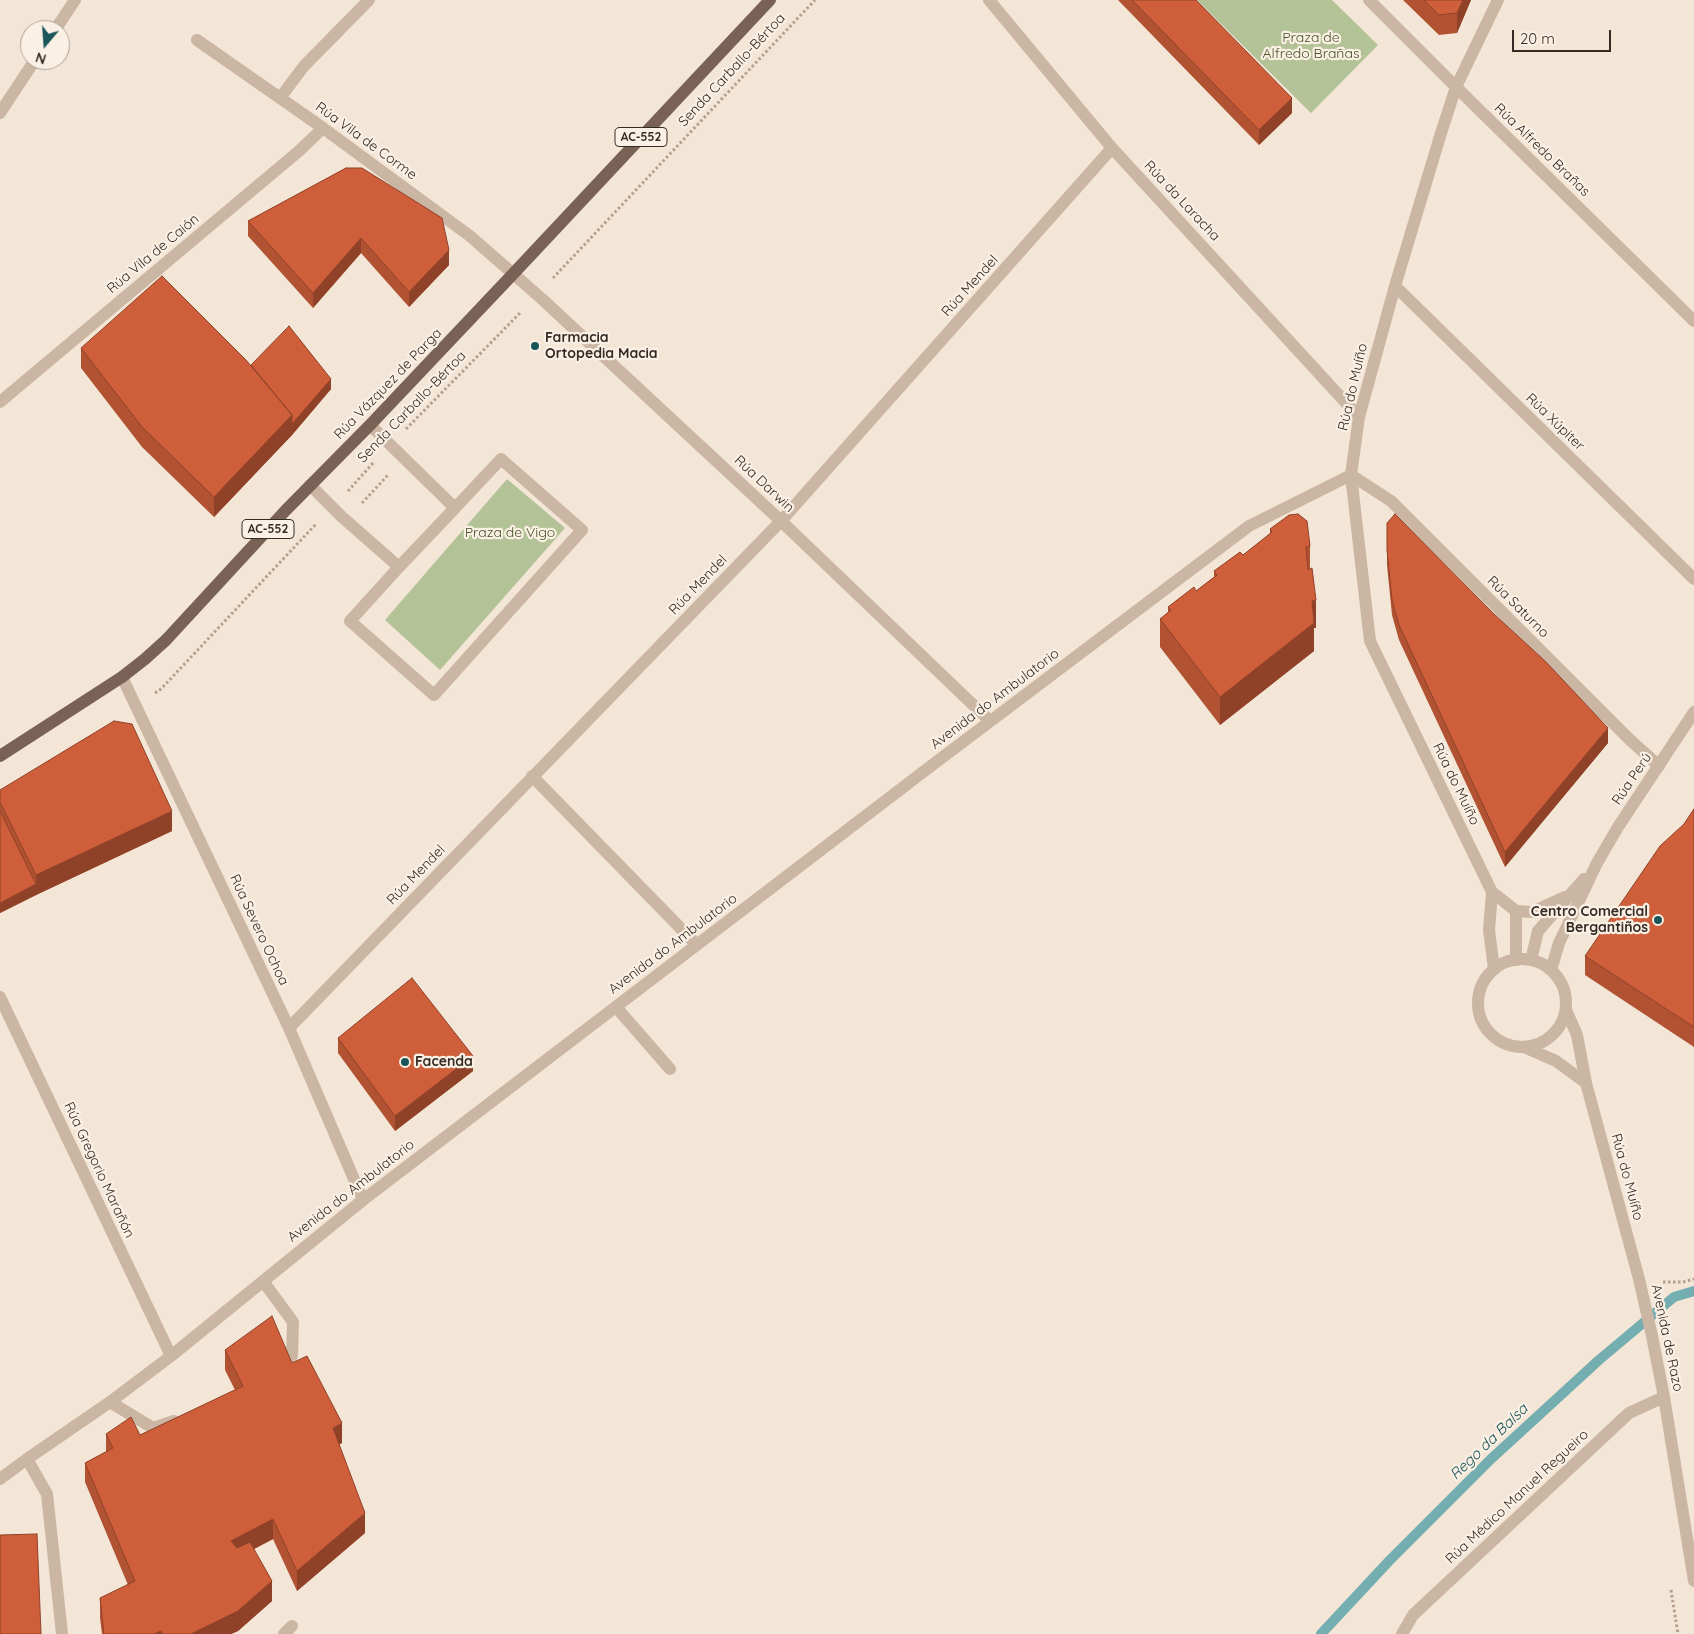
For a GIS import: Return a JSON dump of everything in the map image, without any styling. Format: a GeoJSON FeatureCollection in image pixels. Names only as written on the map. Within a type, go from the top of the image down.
{"type":"FeatureCollection","features":[{"type":"Feature","properties":{"kind":"main road","name":"Rúa Vázquez de Parga"},"geometry":{"type":"LineString","coordinates":[[0,756],[122,677],[145,660],[166,640],[770,0]]}},
{"type":"Feature","properties":{"kind":"street"},"geometry":{"type":"LineString","coordinates":[[62,20],[75,0]]}},
{"type":"Feature","properties":{"kind":"street"},"geometry":{"type":"LineString","coordinates":[[280,98],[304,66],[369,0]]}},
{"type":"Feature","properties":{"kind":"street","name":"Rúa da Laracha"},"geometry":{"type":"LineString","coordinates":[[989,0],[1112,148],[1359,417]]}},
{"type":"Feature","properties":{"kind":"street","name":"Rúa Alfredo Brañas"},"geometry":{"type":"LineString","coordinates":[[1369,0],[1694,321]]}},
{"type":"Feature","properties":{"kind":"street","name":"Rúa do Muíño"},"geometry":{"type":"LineString","coordinates":[[1498,0],[1456,88],[1395,286],[1359,417],[1351,475],[1370,642],[1492,892],[1516,911]]}},
{"type":"Feature","properties":{"kind":"street","name":"Rúa Vila de Corme"},"geometry":{"type":"LineString","coordinates":[[196,40],[323,128],[470,236],[513,274]]}},
{"type":"Feature","properties":{"kind":"street"},"geometry":{"type":"LineString","coordinates":[[0,112],[28,70]]}},
{"type":"Feature","properties":{"kind":"street","name":"Rúa Vila de Caión"},"geometry":{"type":"LineString","coordinates":[[0,402],[299,151],[323,128]]}},
{"type":"Feature","properties":{"kind":"street","name":"Rúa Mendel"},"geometry":{"type":"LineString","coordinates":[[289,1028],[781,521],[1112,148]]}},
{"type":"Feature","properties":{"kind":"street","name":"Rúa Darwin"},"geometry":{"type":"LineString","coordinates":[[513,274],[781,521],[990,721]]}},
{"type":"Feature","properties":{"kind":"street","name":"Rúa Xúpiter"},"geometry":{"type":"LineString","coordinates":[[1395,286],[1694,579]]}},
{"type":"Feature","properties":{"kind":"street"},"geometry":{"type":"LineString","coordinates":[[370,425],[455,508]]}},
{"type":"Feature","properties":{"kind":"street"},"geometry":{"type":"LineString","coordinates":[[501,459],[582,530],[434,695],[350,621],[399,567],[501,459]]}},
{"type":"Feature","properties":{"kind":"street","name":"Avenida do Ambulatorio"},"geometry":{"type":"LineString","coordinates":[[0,1479],[110,1402],[171,1356],[363,1200],[1248,526],[1351,475]]}},
{"type":"Feature","properties":{"kind":"street","name":"Rúa Saturno"},"geometry":{"type":"LineString","coordinates":[[1351,475],[1391,501],[1628,738],[1659,766]]}},
{"type":"Feature","properties":{"kind":"street"},"geometry":{"type":"LineString","coordinates":[[310,486],[345,520],[399,567]]}},
{"type":"Feature","properties":{"kind":"street","name":"Rúa Severo Ochoa"},"geometry":{"type":"LineString","coordinates":[[122,677],[289,1028],[363,1200]]}},
{"type":"Feature","properties":{"kind":"street","name":"Rúa Perú"},"geometry":{"type":"LineString","coordinates":[[1531,960],[1538,931],[1572,894],[1596,863],[1694,712]]}},
{"type":"Feature","properties":{"kind":"street"},"geometry":{"type":"LineString","coordinates":[[532,776],[697,944]]}},
{"type":"Feature","properties":{"kind":"street","name":"Rúa Perú"},"geometry":{"type":"LineString","coordinates":[[1551,970],[1559,943],[1596,863]]}},
{"type":"Feature","properties":{"kind":"street"},"geometry":{"type":"LineString","coordinates":[[1492,892],[1489,930],[1494,969]]}},
{"type":"Feature","properties":{"kind":"street","name":"Rúa Perú"},"geometry":{"type":"LineString","coordinates":[[1516,911],[1532,912],[1572,894]]}},
{"type":"Feature","properties":{"kind":"street"},"geometry":{"type":"LineString","coordinates":[[1516,911],[1516,960]]}},
{"type":"Feature","properties":{"kind":"street"},"geometry":{"type":"LineString","coordinates":[[1551,970],[1531,960],[1516,960],[1504,963],[1494,969],[1486,978],[1480,990],[1478,1002],[1480,1015],[1485,1027],[1495,1038],[1509,1045],[1524,1047],[1556,1061],[1586,1083]]}},
{"type":"Feature","properties":{"kind":"street","name":"Rúa do Muíño"},"geometry":{"type":"LineString","coordinates":[[1551,970],[1560,981],[1566,996],[1566,1010],[1577,1035],[1586,1083],[1639,1279]]}},
{"type":"Feature","properties":{"kind":"street","name":"Rúa Gregorio Marañón"},"geometry":{"type":"LineString","coordinates":[[0,997],[171,1356]]}},
{"type":"Feature","properties":{"kind":"street"},"geometry":{"type":"LineString","coordinates":[[616,1007],[670,1070]]}},
{"type":"Feature","properties":{"kind":"street"},"geometry":{"type":"LineString","coordinates":[[1524,1047],[1538,1044],[1551,1036],[1561,1024],[1566,1010]]}},
{"type":"Feature","properties":{"kind":"street","name":"Avenida de Razo"},"geometry":{"type":"LineString","coordinates":[[1639,1279],[1664,1397],[1694,1580]]}},
{"type":"Feature","properties":{"kind":"street"},"geometry":{"type":"LineString","coordinates":[[264,1281],[292,1322],[292,1356],[267,1372]]}},
{"type":"Feature","properties":{"kind":"street","name":"Rúa Médico Manuel Regueiro"},"geometry":{"type":"LineString","coordinates":[[1402,1634],[1413,1615],[1629,1413],[1664,1397]]}},
{"type":"Feature","properties":{"kind":"street"},"geometry":{"type":"LineString","coordinates":[[110,1402],[153,1428],[190,1416]]}},
{"type":"Feature","properties":{"kind":"street"},"geometry":{"type":"LineString","coordinates":[[27,1459],[47,1494],[62,1634]]}},
{"type":"Feature","properties":{"kind":"path","name":"Senda Carballo-Bértoa"},"geometry":{"type":"LineString","coordinates":[[136,706],[161,689],[815,0]]}},
{"type":"Feature","properties":{"kind":"path"},"geometry":{"type":"LineString","coordinates":[[345,520],[404,458]]}},
{"type":"Feature","properties":{"kind":"path"},"geometry":{"type":"LineString","coordinates":[[1659,1285],[1662,1282],[1683,1282],[1694,1279]]}},
{"type":"Feature","properties":{"kind":"green space","name":"Praza de Alfredo Brañas"},"geometry":{"type":"Polygon","coordinates":[[[1197,0],[1332,0],[1378,45],[1311,113],[1197,0]]]}},
{"type":"Feature","properties":{"kind":"green space","name":"Praza de Vigo"},"geometry":{"type":"Polygon","coordinates":[[[507,479],[565,528],[440,670],[385,620],[507,479]]]}},
{"type":"Feature","properties":{"kind":"building"},"geometry":{"type":"Polygon","coordinates":[[[1132,0],[1196,0],[1292,98],[1259,130],[1132,0]]]}},
{"type":"Feature","properties":{"kind":"building"},"geometry":{"type":"Polygon","coordinates":[[[1424,0],[1463,0],[1457,13],[1439,15],[1424,0]]]}},
{"type":"Feature","properties":{"kind":"building"},"geometry":{"type":"Polygon","coordinates":[[[346,168],[362,168],[442,218],[449,250],[409,292],[361,238],[313,293],[248,221],[346,168]]]}},
{"type":"Feature","properties":{"kind":"building"},"geometry":{"type":"Polygon","coordinates":[[[162,276],[246,360],[292,415],[214,497],[142,427],[81,348],[162,276]]]}},
{"type":"Feature","properties":{"kind":"building"},"geometry":{"type":"Polygon","coordinates":[[[289,326],[331,379],[292,424],[292,415],[251,365],[289,326]]]}},
{"type":"Feature","properties":{"kind":"building"},"geometry":{"type":"Polygon","coordinates":[[[1298,514],[1307,521],[1310,546],[1306,547],[1308,570],[1312,568],[1316,600],[1312,601],[1314,623],[1220,697],[1160,619],[1171,610],[1168,607],[1194,587],[1196,591],[1217,575],[1214,571],[1240,552],[1243,555],[1272,532],[1270,529],[1289,515],[1298,514]]]}},
{"type":"Feature","properties":{"kind":"building"},"geometry":{"type":"Polygon","coordinates":[[[1395,514],[1494,614],[1546,662],[1608,728],[1505,852],[1399,625],[1392,600],[1387,550],[1387,523],[1395,514]]]}},
{"type":"Feature","properties":{"kind":"building"},"geometry":{"type":"Polygon","coordinates":[[[114,721],[132,724],[172,811],[36,875],[0,802],[0,790],[114,721]]]}},
{"type":"Feature","properties":{"kind":"building","name":"Centro Comercial Bergantiños"},"geometry":{"type":"Polygon","coordinates":[[[1694,809],[1694,1027],[1585,956],[1660,846],[1684,824],[1694,809]]]}},
{"type":"Feature","properties":{"kind":"building"},"geometry":{"type":"Polygon","coordinates":[[[0,811],[36,884],[0,903],[0,811]]]}},
{"type":"Feature","properties":{"kind":"building","name":"Facenda"},"geometry":{"type":"Polygon","coordinates":[[[412,978],[473,1056],[395,1116],[338,1038],[412,978]]]}},
{"type":"Feature","properties":{"kind":"building"},"geometry":{"type":"Polygon","coordinates":[[[272,1316],[292,1363],[307,1356],[342,1423],[333,1428],[365,1513],[297,1571],[273,1519],[231,1541],[237,1548],[250,1542],[272,1581],[238,1611],[191,1634],[163,1634],[161,1631],[154,1634],[104,1634],[100,1598],[135,1581],[85,1463],[113,1448],[106,1434],[131,1417],[140,1435],[243,1386],[225,1350],[272,1316]]]}},
{"type":"Feature","properties":{"kind":"building"},"geometry":{"type":"Polygon","coordinates":[[[37,1534],[41,1634],[0,1634],[0,1535],[37,1534]]]}},
{"type":"Feature","properties":{"kind":"waterway","name":"Rego da Balsa"},"geometry":{"type":"LineString","coordinates":[[1321,1634],[1390,1560],[1491,1459],[1599,1360],[1674,1297],[1694,1291]]}},
{"type":"Feature","properties":{"kind":"place","name":"Farmacia Ortopedia Macia"},"geometry":{"type":"Point","coordinates":[535,346]}},
{"type":"Feature","properties":{"kind":"place","name":"Centro Comercial Bergantiños"},"geometry":{"type":"Point","coordinates":[1658,920]}},
{"type":"Feature","properties":{"kind":"place","name":"Facenda"},"geometry":{"type":"Point","coordinates":[405,1062]}}]}
